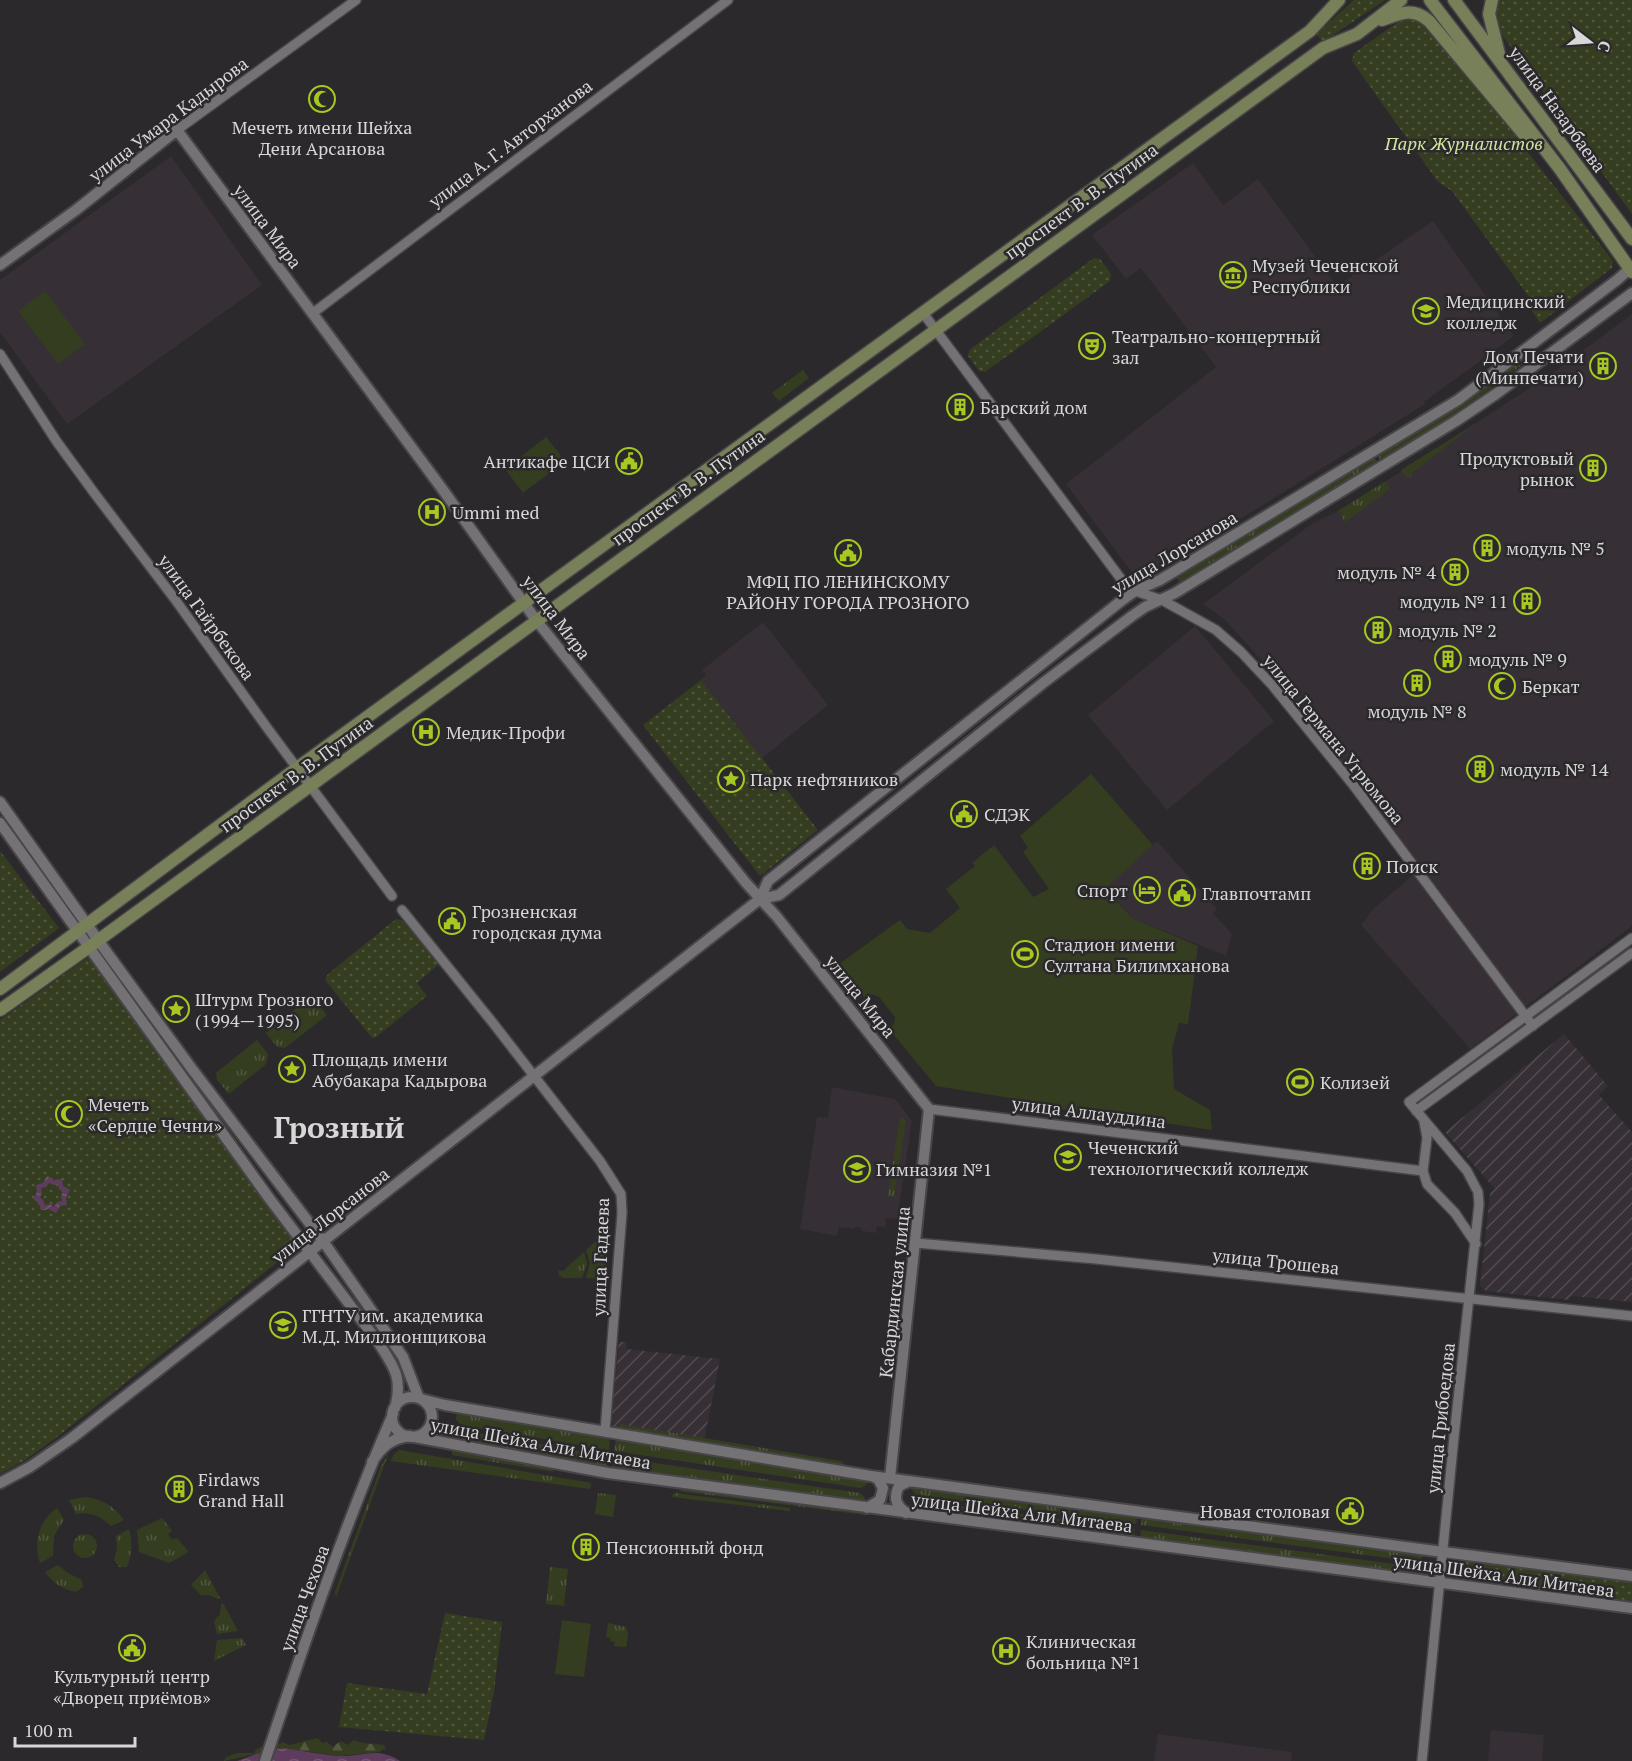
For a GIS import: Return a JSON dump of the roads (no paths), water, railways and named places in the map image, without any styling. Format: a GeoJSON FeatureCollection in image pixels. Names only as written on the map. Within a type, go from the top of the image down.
{"type":"FeatureCollection","features":[{"type":"Feature","properties":{"kind":"main road","name":"проспект В. В. Путина"},"geometry":{"type":"LineString","coordinates":[[0,1010],[94,944],[309,785],[1323,48],[1357,34],[1401,0]]}},
{"type":"Feature","properties":{"kind":"main road","name":"улица Назарбаева"},"geometry":{"type":"LineString","coordinates":[[1430,0],[1570,183],[1631,269]]}},
{"type":"Feature","properties":{"kind":"main road","name":"улица Назарбаева"},"geometry":{"type":"LineString","coordinates":[[1454,0],[1632,239]]}},
{"type":"Feature","properties":{"kind":"main road"},"geometry":{"type":"LineString","coordinates":[[1492,0],[1489,14],[1490,25],[1502,63]]}},
{"type":"Feature","properties":{"kind":"main road","name":"проспект В. В. Путина"},"geometry":{"type":"LineString","coordinates":[[0,989],[297,768],[1310,31],[1336,2]]}},
{"type":"Feature","properties":{"kind":"main road"},"geometry":{"type":"LineString","coordinates":[[1370,24],[1407,12],[1421,13],[1553,170],[1570,183]]}},
{"type":"Feature","properties":{"kind":"main road","name":"улица Умара Кадырова"},"geometry":{"type":"LineString","coordinates":[[0,265],[76,210],[177,130]]}},
{"type":"Feature","properties":{"kind":"main road","name":"улица Мира"},"geometry":{"type":"LineString","coordinates":[[177,130],[536,620],[929,1109]]}},
{"type":"Feature","properties":{"kind":"main road","name":"улица Лорсанова"},"geometry":{"type":"LineString","coordinates":[[760,899],[768,881],[1136,591],[1170,574],[1458,399],[1631,269]]}},
{"type":"Feature","properties":{"kind":"main road","name":"улица Лорсанова"},"geometry":{"type":"LineString","coordinates":[[0,1483],[30,1467],[72,1438],[760,899],[779,895],[1043,683],[1145,607],[1162,600],[1456,421],[1632,293]]}},
{"type":"Feature","properties":{"kind":"main road"},"geometry":{"type":"LineString","coordinates":[[0,802],[82,928]]}},
{"type":"Feature","properties":{"kind":"main road"},"geometry":{"type":"LineString","coordinates":[[0,823],[322,1241],[407,1364],[415,1392],[431,1409],[432,1421],[421,1435],[398,1438],[388,1442],[372,1462]]}},
{"type":"Feature","properties":{"kind":"main road"},"geometry":{"type":"LineString","coordinates":[[94,944],[310,1252],[378,1342],[393,1367],[399,1387],[394,1411],[395,1426],[409,1436]]}},
{"type":"Feature","properties":{"kind":"main road","name":"Кабардинская улица"},"geometry":{"type":"LineString","coordinates":[[890,1478],[929,1109]]}},
{"type":"Feature","properties":{"kind":"main road"},"geometry":{"type":"LineString","coordinates":[[394,1411],[398,1404],[407,1398],[421,1399]]}},
{"type":"Feature","properties":{"kind":"main road","name":"улица Шейха Али Митаева"},"geometry":{"type":"LineString","coordinates":[[421,1399],[445,1405],[872,1476],[1632,1576]]}},
{"type":"Feature","properties":{"kind":"main road","name":"улица Чехова"},"geometry":{"type":"LineString","coordinates":[[265,1761],[297,1664],[372,1462],[394,1411]]}},
{"type":"Feature","properties":{"kind":"main road","name":"улица Шейха Али Митаева"},"geometry":{"type":"LineString","coordinates":[[409,1436],[447,1445],[608,1473],[1632,1608]]}},
{"type":"Feature","properties":{"kind":"main road"},"geometry":{"type":"LineString","coordinates":[[867,1508],[880,1500],[883,1488],[878,1479],[872,1476]]}},
{"type":"Feature","properties":{"kind":"main road"},"geometry":{"type":"LineString","coordinates":[[906,1513],[897,1504],[896,1497],[899,1486],[910,1481]]}},
{"type":"Feature","properties":{"kind":"street","name":"улица Умара Кадырова"},"geometry":{"type":"LineString","coordinates":[[177,130],[356,0]]}},
{"type":"Feature","properties":{"kind":"street","name":"улица А. Г. Авторханова"},"geometry":{"type":"LineString","coordinates":[[312,313],[728,0]]}},
{"type":"Feature","properties":{"kind":"street","name":"улица Германа Угрюмова"},"geometry":{"type":"LineString","coordinates":[[923,313],[1124,583],[1136,591],[1162,600],[1216,630],[1241,652],[1272,685],[1354,786],[1533,1026]]}},
{"type":"Feature","properties":{"kind":"street","name":"улица Гайрбекова"},"geometry":{"type":"LineString","coordinates":[[0,354],[57,442],[392,896]]}},
{"type":"Feature","properties":{"kind":"street"},"geometry":{"type":"LineString","coordinates":[[402,910],[535,1076]]}},
{"type":"Feature","properties":{"kind":"street"},"geometry":{"type":"LineString","coordinates":[[1525,1016],[1632,938]]}},
{"type":"Feature","properties":{"kind":"street"},"geometry":{"type":"LineString","coordinates":[[1416,1111],[1632,953]]}},
{"type":"Feature","properties":{"kind":"street","name":"улица Грибоедова"},"geometry":{"type":"LineString","coordinates":[[1422,1761],[1479,1204],[1478,1192],[1467,1171],[1409,1102],[1525,1016]]}},
{"type":"Feature","properties":{"kind":"street","name":"улица Гадаева"},"geometry":{"type":"LineString","coordinates":[[535,1076],[600,1161],[621,1194],[622,1213],[605,1431]]}},
{"type":"Feature","properties":{"kind":"street","name":"улица Аллауддина"},"geometry":{"type":"LineString","coordinates":[[929,1109],[1423,1171]]}},
{"type":"Feature","properties":{"kind":"street"},"geometry":{"type":"LineString","coordinates":[[1424,1120],[1428,1138],[1423,1171],[1428,1184],[1455,1213],[1476,1244]]}},
{"type":"Feature","properties":{"kind":"street","name":"улица Трошева"},"geometry":{"type":"LineString","coordinates":[[916,1243],[1107,1260],[1632,1316]]}},
{"type":"Feature","properties":{"kind":"water"},"geometry":{"type":"Polygon","coordinates":[[[47,1176],[54,1180],[62,1179],[63,1186],[70,1190],[66,1197],[67,1205],[60,1206],[56,1213],[49,1209],[41,1210],[39,1203],[33,1199],[37,1192],[36,1185],[43,1183],[47,1176]],[[49,1183],[46,1187],[41,1188],[40,1197],[45,1205],[50,1204],[54,1207],[57,1202],[62,1201],[63,1192],[59,1189],[58,1184],[49,1183]]]}},
{"type":"Feature","properties":{"kind":"water"},"geometry":{"type":"Polygon","coordinates":[[[282,1748],[340,1756],[377,1753],[400,1761],[237,1761],[282,1748]]]}},
{"type":"Feature","properties":{"kind":"place","name":"Мечеть имени Шейха Дени Арсанова"},"geometry":{"type":"Point","coordinates":[322,99]}},
{"type":"Feature","properties":{"kind":"place","name":"Музей Чеченской Республики"},"geometry":{"type":"Point","coordinates":[1233,275]}},
{"type":"Feature","properties":{"kind":"place","name":"Медицинский колледж"},"geometry":{"type":"Point","coordinates":[1426,311]}},
{"type":"Feature","properties":{"kind":"place","name":"Театрально-концертный зал"},"geometry":{"type":"Point","coordinates":[1092,346]}},
{"type":"Feature","properties":{"kind":"place","name":"Дом Печати (Минпечати)"},"geometry":{"type":"Point","coordinates":[1603,366]}},
{"type":"Feature","properties":{"kind":"place","name":"Барский дом"},"geometry":{"type":"Point","coordinates":[960,407]}},
{"type":"Feature","properties":{"kind":"place","name":"Антикафе ЦСИ"},"geometry":{"type":"Point","coordinates":[629,461]}},
{"type":"Feature","properties":{"kind":"place","name":"Продуктовый рынок"},"geometry":{"type":"Point","coordinates":[1593,468]}},
{"type":"Feature","properties":{"kind":"place","name":"Ummi med"},"geometry":{"type":"Point","coordinates":[432,512]}},
{"type":"Feature","properties":{"kind":"place","name":"модуль № 5"},"geometry":{"type":"Point","coordinates":[1487,548]}},
{"type":"Feature","properties":{"kind":"place","name":"МФЦ ПО ЛЕНИНСКОМУ РАЙОНУ ГОРОДА ГРОЗНОГО"},"geometry":{"type":"Point","coordinates":[848,553]}},
{"type":"Feature","properties":{"kind":"place","name":"модуль № 4"},"geometry":{"type":"Point","coordinates":[1455,572]}},
{"type":"Feature","properties":{"kind":"place","name":"модуль № 11"},"geometry":{"type":"Point","coordinates":[1527,601]}},
{"type":"Feature","properties":{"kind":"place","name":"модуль № 2"},"geometry":{"type":"Point","coordinates":[1378,630]}},
{"type":"Feature","properties":{"kind":"place","name":"модуль № 9"},"geometry":{"type":"Point","coordinates":[1448,659]}},
{"type":"Feature","properties":{"kind":"place","name":"модуль № 8"},"geometry":{"type":"Point","coordinates":[1417,683]}},
{"type":"Feature","properties":{"kind":"place","name":"Беркат"},"geometry":{"type":"Point","coordinates":[1502,686]}},
{"type":"Feature","properties":{"kind":"place","name":"Медик-Профи"},"geometry":{"type":"Point","coordinates":[426,732]}},
{"type":"Feature","properties":{"kind":"place","name":"модуль № 14"},"geometry":{"type":"Point","coordinates":[1480,769]}},
{"type":"Feature","properties":{"kind":"place","name":"Парк нефтяников"},"geometry":{"type":"Point","coordinates":[731,779]}},
{"type":"Feature","properties":{"kind":"place","name":"СДЭК"},"geometry":{"type":"Point","coordinates":[964,814]}},
{"type":"Feature","properties":{"kind":"place","name":"Поиск"},"geometry":{"type":"Point","coordinates":[1367,866]}},
{"type":"Feature","properties":{"kind":"place","name":"Спорт"},"geometry":{"type":"Point","coordinates":[1147,890]}},
{"type":"Feature","properties":{"kind":"place","name":"Главпочтамп"},"geometry":{"type":"Point","coordinates":[1182,893]}},
{"type":"Feature","properties":{"kind":"place","name":"Грозненская городская дума"},"geometry":{"type":"Point","coordinates":[452,921]}},
{"type":"Feature","properties":{"kind":"place","name":"Стадион имени Султана Билимханова"},"geometry":{"type":"Point","coordinates":[1025,954]}},
{"type":"Feature","properties":{"kind":"place","name":"Штурм Грозного (1994—1995)"},"geometry":{"type":"Point","coordinates":[176,1009]}},
{"type":"Feature","properties":{"kind":"place","name":"Площадь имени Абубакара Кадырова"},"geometry":{"type":"Point","coordinates":[292,1069]}},
{"type":"Feature","properties":{"kind":"place","name":"Колизей"},"geometry":{"type":"Point","coordinates":[1300,1082]}},
{"type":"Feature","properties":{"kind":"place","name":"Мечеть «Сердце Чечни»"},"geometry":{"type":"Point","coordinates":[69,1114]}},
{"type":"Feature","properties":{"kind":"place","name":"Чеченский технологический колледж"},"geometry":{"type":"Point","coordinates":[1068,1157]}},
{"type":"Feature","properties":{"kind":"place","name":"Гимназия №1"},"geometry":{"type":"Point","coordinates":[857,1169]}},
{"type":"Feature","properties":{"kind":"place","name":"ГГНТУ им. академика М.Д. Миллионщикова"},"geometry":{"type":"Point","coordinates":[283,1325]}},
{"type":"Feature","properties":{"kind":"place","name":"Firdaws Grand Hall"},"geometry":{"type":"Point","coordinates":[179,1489]}},
{"type":"Feature","properties":{"kind":"place","name":"Новая столовая"},"geometry":{"type":"Point","coordinates":[1350,1511]}},
{"type":"Feature","properties":{"kind":"place","name":"Пенсионный фонд"},"geometry":{"type":"Point","coordinates":[586,1547]}},
{"type":"Feature","properties":{"kind":"place","name":"Культурный центр «Дворец приёмов»"},"geometry":{"type":"Point","coordinates":[132,1648]}},
{"type":"Feature","properties":{"kind":"place","name":"Клиническая больница №1"},"geometry":{"type":"Point","coordinates":[1006,1651]}},
{"type":"Feature","properties":{"kind":"district","name":"Грозный"},"geometry":{"type":"Point","coordinates":[339,1127]}},
{"type":"Feature","properties":{"kind":"park label","name":"Парк Журналистов"},"geometry":{"type":"Point","coordinates":[1464,143]}}]}
